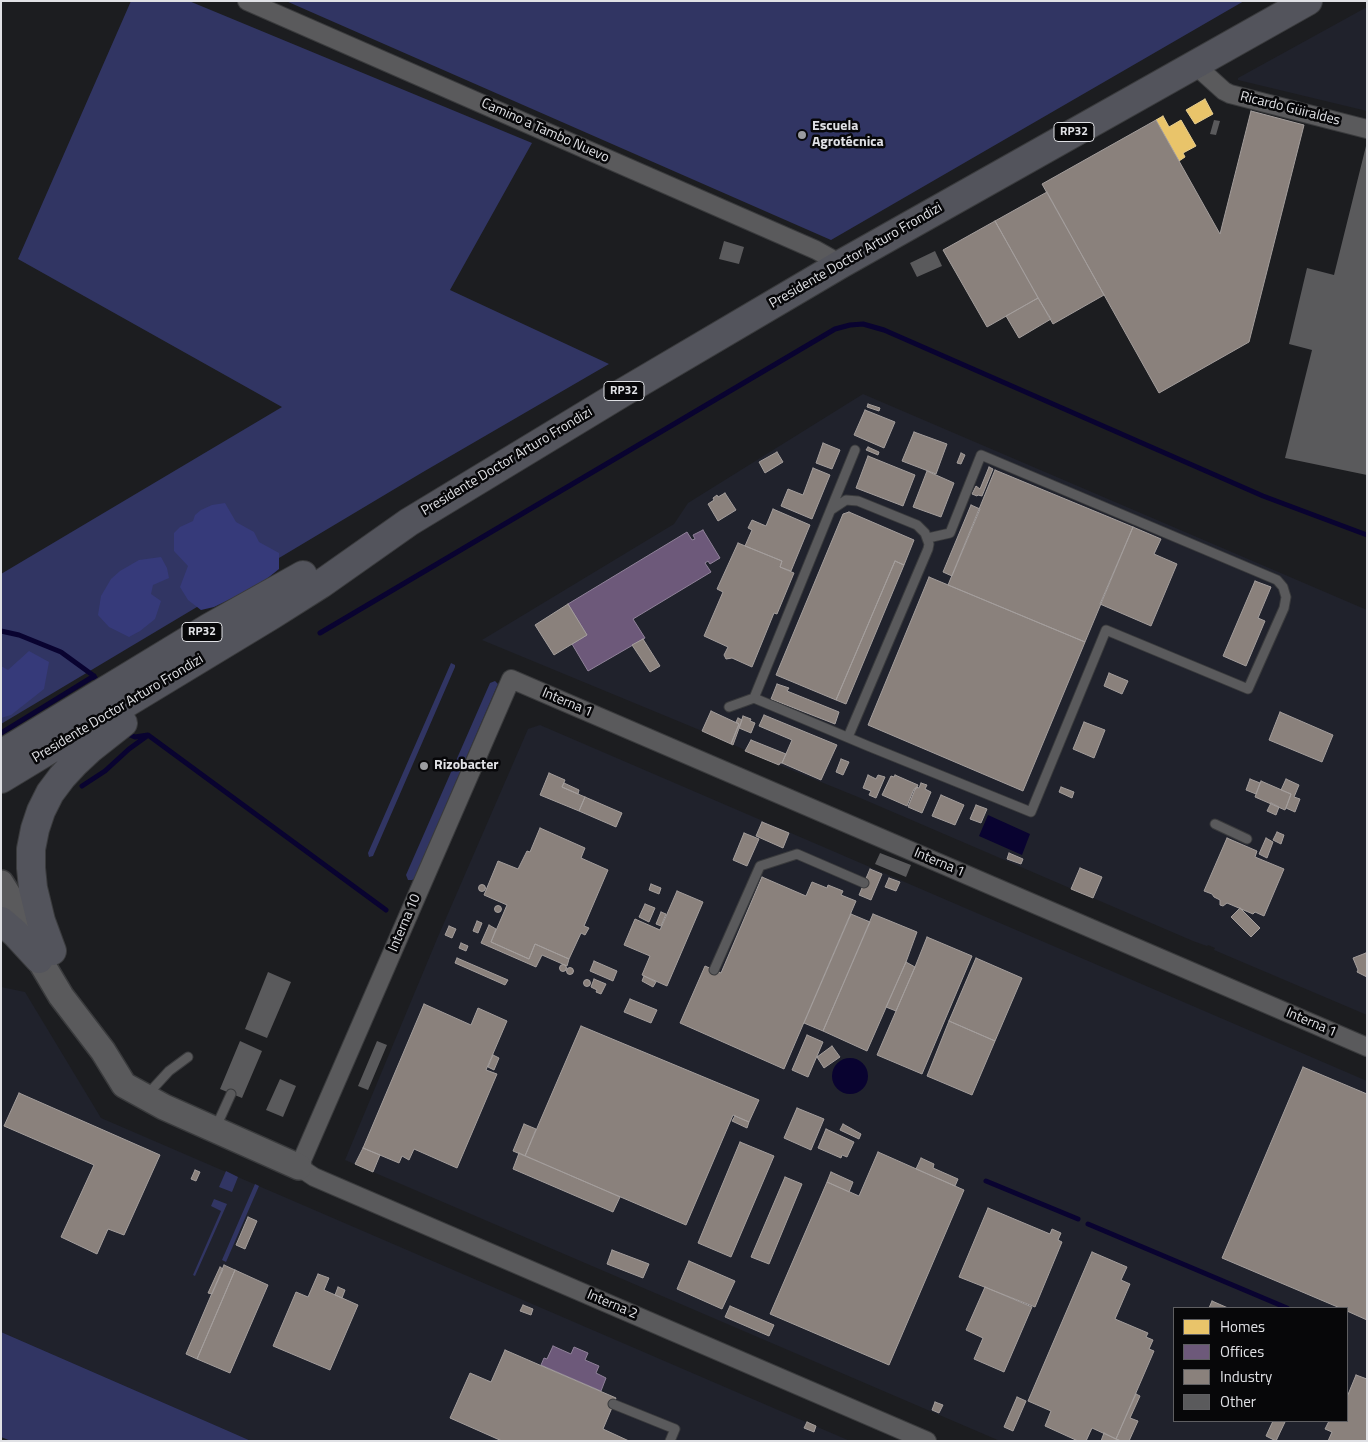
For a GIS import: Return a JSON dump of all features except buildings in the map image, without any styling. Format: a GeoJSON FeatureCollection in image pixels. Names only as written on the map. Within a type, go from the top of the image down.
{"type":"FeatureCollection","features":[{"type":"Feature","properties":{"kind":"main road","name":"Presidente Doctor Arturo Frondizi"},"geometry":{"type":"LineString","coordinates":[[1,779],[272,615],[321,584],[409,522],[622,393],[841,264],[1308,1]]}},
{"type":"Feature","properties":{"kind":"main road","name":"Presidente Doctor Arturo Frondizi"},"geometry":{"type":"LineString","coordinates":[[1,754],[210,627],[313,570],[409,522]]}},
{"type":"Feature","properties":{"kind":"main road"},"geometry":{"type":"LineString","coordinates":[[46,955],[41,921],[33,888],[31,849],[41,811],[50,793],[75,763],[105,737],[272,615]]}},
{"type":"Feature","properties":{"kind":"main road"},"geometry":{"type":"LineString","coordinates":[[1,763],[90,710],[180,645]]}},
{"type":"Feature","properties":{"kind":"main road"},"geometry":{"type":"LineString","coordinates":[[1,921],[46,955]]}},
{"type":"Feature","properties":{"kind":"street","name":"Camino a Tambo Nuevo"},"geometry":{"type":"LineString","coordinates":[[247,1],[798,242],[841,264]]}},
{"type":"Feature","properties":{"kind":"street","name":"Ricardo Güiraldes"},"geometry":{"type":"LineString","coordinates":[[1194,64],[1230,94],[1367,129]]}},
{"type":"Feature","properties":{"kind":"street","name":"Interna 1"},"geometry":{"type":"LineString","coordinates":[[511,679],[1367,1047]]}},
{"type":"Feature","properties":{"kind":"street","name":"Interna 10"},"geometry":{"type":"LineString","coordinates":[[300,1167],[511,679]]}},
{"type":"Feature","properties":{"kind":"street"},"geometry":{"type":"LineString","coordinates":[[1,883],[46,955],[74,989],[103,1051],[124,1085],[164,1107],[300,1167]]}},
{"type":"Feature","properties":{"kind":"street","name":"Interna 2"},"geometry":{"type":"LineString","coordinates":[[300,1167],[314,1177],[927,1441]]}},
{"type":"Feature","properties":{"kind":"lane"},"geometry":{"type":"LineString","coordinates":[[754,698],[856,450]]}},
{"type":"Feature","properties":{"kind":"lane"},"geometry":{"type":"LineString","coordinates":[[729,706],[754,698],[1031,812],[1106,630],[1248,689],[1284,608],[1286,597],[1283,587],[1276,580],[981,455],[950,533],[928,538]]}},
{"type":"Feature","properties":{"kind":"lane"},"geometry":{"type":"LineString","coordinates":[[831,510],[846,500],[858,501],[917,526],[928,538],[928,549],[848,737]]}},
{"type":"Feature","properties":{"kind":"lane"},"geometry":{"type":"LineString","coordinates":[[1215,824],[1247,839]]}},
{"type":"Feature","properties":{"kind":"lane"},"geometry":{"type":"LineString","coordinates":[[714,970],[760,866],[797,854],[864,883]]}},
{"type":"Feature","properties":{"kind":"lane"},"geometry":{"type":"LineString","coordinates":[[145,1097],[169,1071],[188,1057]]}},
{"type":"Feature","properties":{"kind":"lane"},"geometry":{"type":"LineString","coordinates":[[215,1130],[231,1094]]}},
{"type":"Feature","properties":{"kind":"lane"},"geometry":{"type":"LineString","coordinates":[[613,1404],[675,1429],[670,1441]]}},
{"type":"Feature","properties":{"kind":"shaded area"},"geometry":{"type":"Polygon","coordinates":[[[131,1],[189,1],[532,143],[450,290],[609,364],[423,472],[1,724],[1,574],[282,407],[18,259],[131,1]]]}},
{"type":"Feature","properties":{"kind":"shaded area","name":"Escuela Agrotécnica"},"geometry":{"type":"Polygon","coordinates":[[[286,1],[1244,1],[831,240],[286,1]]]}},
{"type":"Feature","properties":{"kind":"shaded area"},"geometry":{"type":"Polygon","coordinates":[[[1367,7],[1367,111],[1238,80],[1238,78],[1367,7]]]}},
{"type":"Feature","properties":{"kind":"shaded area"},"geometry":{"type":"Polygon","coordinates":[[[863,394],[1367,610],[1367,1015],[1214,950],[1215,948],[1208,945],[1193,941],[858,797],[482,640],[674,524],[688,503],[863,394]]]}},
{"type":"Feature","properties":{"kind":"shaded area"},"geometry":{"type":"Polygon","coordinates":[[[225,503],[236,522],[254,532],[259,542],[279,553],[279,569],[259,585],[214,607],[201,610],[188,600],[180,587],[188,566],[174,551],[174,533],[180,527],[193,521],[195,515],[201,510],[212,505],[225,503]]]}},
{"type":"Feature","properties":{"kind":"shaded area"},"geometry":{"type":"Polygon","coordinates":[[[161,557],[167,568],[169,578],[153,585],[151,594],[161,601],[155,619],[129,637],[109,627],[98,615],[101,596],[111,579],[120,571],[139,560],[161,557]]]}},
{"type":"Feature","properties":{"kind":"shaded area"},"geometry":{"type":"Polygon","coordinates":[[[29,651],[49,662],[44,689],[11,715],[1,718],[1,666],[8,670],[29,651]]]}},
{"type":"Feature","properties":{"kind":"shaded area"},"geometry":{"type":"Polygon","coordinates":[[[451,663],[455,667],[373,856],[369,857],[368,853],[451,663]]]}},
{"type":"Feature","properties":{"kind":"shaded area"},"geometry":{"type":"Polygon","coordinates":[[[495,681],[498,684],[414,879],[408,880],[406,875],[490,683],[495,681]]]}},
{"type":"Feature","properties":{"kind":"shaded area"},"geometry":{"type":"Polygon","coordinates":[[[540,725],[1367,1081],[1367,1441],[1000,1441],[345,1160],[437,939],[528,729],[540,725]]]}},
{"type":"Feature","properties":{"kind":"shaded area"},"geometry":{"type":"Polygon","coordinates":[[[988,815],[1030,834],[1022,855],[979,836],[988,815]]]}},
{"type":"Feature","properties":{"kind":"shaded area"},"geometry":{"type":"Polygon","coordinates":[[[1,987],[25,992],[101,1118],[850,1441],[251,1441],[1,1332],[1,987]]]}},
{"type":"Feature","properties":{"kind":"shaded area"},"geometry":{"type":"Polygon","coordinates":[[[850,1058],[857,1059],[863,1063],[867,1069],[867,1083],[863,1089],[857,1093],[850,1094],[843,1093],[837,1089],[833,1083],[832,1076],[833,1069],[837,1063],[843,1059],[850,1058]]]}},
{"type":"Feature","properties":{"kind":"shaded area"},"geometry":{"type":"Polygon","coordinates":[[[226,1171],[238,1177],[232,1192],[219,1187],[226,1171]]]}},
{"type":"Feature","properties":{"kind":"shaded area"},"geometry":{"type":"Polygon","coordinates":[[[255,1184],[259,1186],[226,1262],[222,1260],[255,1184]]]}},
{"type":"Feature","properties":{"kind":"shaded area"},"geometry":{"type":"Polygon","coordinates":[[[214,1199],[227,1204],[195,1276],[193,1275],[221,1211],[211,1206],[214,1199]]]}},
{"type":"Feature","properties":{"kind":"shaded area"},"geometry":{"type":"Polygon","coordinates":[[[1,1332],[251,1441],[11,1441],[1,1437],[1,1332]]]}},
{"type":"Feature","properties":{"kind":"waterway"},"geometry":{"type":"LineString","coordinates":[[320,633],[835,329],[850,325],[863,324],[884,330],[1263,496],[1367,535]]}},
{"type":"Feature","properties":{"kind":"waterway"},"geometry":{"type":"LineString","coordinates":[[1,631],[19,635],[61,652],[94,676],[98,683]]}},
{"type":"Feature","properties":{"kind":"waterway"},"geometry":{"type":"LineString","coordinates":[[1,733],[94,676]]}},
{"type":"Feature","properties":{"kind":"waterway"},"geometry":{"type":"LineString","coordinates":[[130,735],[135,737],[148,735],[386,910]]}},
{"type":"Feature","properties":{"kind":"waterway"},"geometry":{"type":"LineString","coordinates":[[82,786],[105,771],[129,749],[147,736]]}},
{"type":"Feature","properties":{"kind":"waterway"},"geometry":{"type":"LineString","coordinates":[[986,1181],[1078,1219]]}},
{"type":"Feature","properties":{"kind":"waterway"},"geometry":{"type":"LineString","coordinates":[[1088,1224],[1285,1307]]}},
{"type":"Feature","properties":{"kind":"place","name":"Escuela Agrotécnica"},"geometry":{"type":"Point","coordinates":[802,135]}},
{"type":"Feature","properties":{"kind":"place","name":"Rizobacter"},"geometry":{"type":"Point","coordinates":[424,766]}}]}
